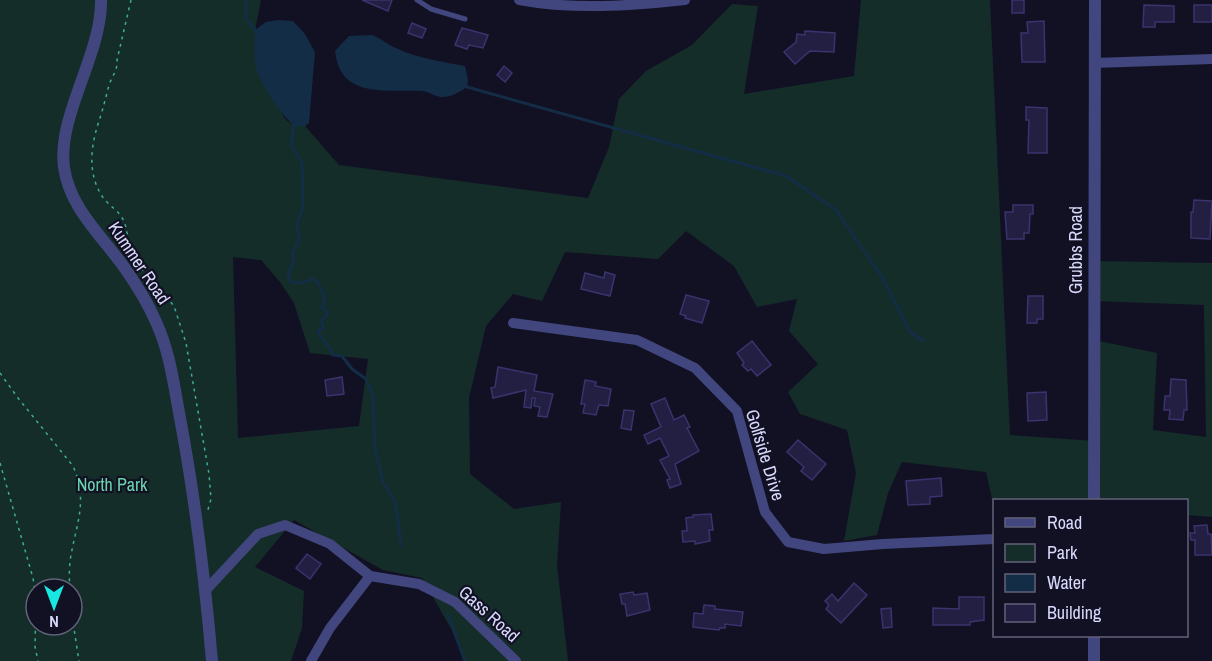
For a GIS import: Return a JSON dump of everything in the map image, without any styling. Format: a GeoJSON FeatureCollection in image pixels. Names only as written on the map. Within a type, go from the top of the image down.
{"type":"FeatureCollection","features":[{"type":"Feature","properties":{"kind":"street","name":"Kummer Road"},"geometry":{"type":"LineString","coordinates":[[101,0],[101,13],[66,139],[64,168],[76,200],[85,216],[143,296],[157,322],[168,355],[184,442],[206,590],[212,661]]}},
{"type":"Feature","properties":{"kind":"street"},"geometry":{"type":"LineString","coordinates":[[519,0],[554,6],[581,7],[685,0]]}},
{"type":"Feature","properties":{"kind":"street","name":"Grubbs Road"},"geometry":{"type":"LineString","coordinates":[[1094,499],[1095,0]]}},
{"type":"Feature","properties":{"kind":"street"},"geometry":{"type":"LineString","coordinates":[[1094,63],[1212,59]]}},
{"type":"Feature","properties":{"kind":"street","name":"Golfside Drive"},"geometry":{"type":"LineString","coordinates":[[513,323],[637,340],[695,368],[736,411],[765,513],[788,542],[824,549],[993,539]]}},
{"type":"Feature","properties":{"kind":"street","name":"Gass Road"},"geometry":{"type":"LineString","coordinates":[[206,590],[258,534],[285,525],[330,544],[370,576],[419,584],[455,602],[516,661]]}},
{"type":"Feature","properties":{"kind":"street"},"geometry":{"type":"LineString","coordinates":[[311,661],[330,628],[370,576]]}},
{"type":"Feature","properties":{"kind":"street"},"geometry":{"type":"LineString","coordinates":[[1094,637],[1094,661]]}},
{"type":"Feature","properties":{"kind":"lane"},"geometry":{"type":"LineString","coordinates":[[417,0],[431,9],[465,19]]}},
{"type":"Feature","properties":{"kind":"path"},"geometry":{"type":"LineString","coordinates":[[132,0],[117,60],[118,66],[94,135],[92,165],[102,197],[122,217],[130,244],[129,251],[135,262],[174,306],[179,321],[194,382],[209,474],[211,499],[205,521]]}},
{"type":"Feature","properties":{"kind":"path"},"geometry":{"type":"LineString","coordinates":[[0,373],[73,466],[76,473],[81,513],[71,556],[70,577]]}},
{"type":"Feature","properties":{"kind":"path"},"geometry":{"type":"LineString","coordinates":[[0,463],[33,578],[36,600],[35,647],[39,661]]}},
{"type":"Feature","properties":{"kind":"path"},"geometry":{"type":"LineString","coordinates":[[75,637],[79,661]]}},
{"type":"Feature","properties":{"kind":"green space","name":"North Park"},"geometry":{"type":"Polygon","coordinates":[[[0,0],[261,0],[255,30],[265,86],[286,120],[295,126],[305,126],[339,165],[588,198],[609,147],[619,99],[646,71],[692,45],[732,4],[758,6],[744,94],[854,76],[861,0],[990,0],[1010,435],[1094,441],[1094,340],[1157,353],[1153,430],[1206,437],[1204,305],[1094,301],[1094,261],[1212,263],[1212,517],[1188,515],[1188,499],[993,499],[993,504],[986,472],[902,462],[888,493],[877,535],[844,541],[856,473],[847,430],[800,414],[788,392],[818,364],[789,331],[797,299],[757,307],[734,266],[686,231],[658,259],[565,252],[542,301],[513,294],[486,326],[469,398],[470,474],[514,509],[561,502],[557,565],[568,661],[465,661],[461,646],[422,578],[383,570],[294,520],[255,567],[304,591],[302,628],[291,661],[0,661],[0,0]],[[233,257],[238,438],[359,426],[368,359],[310,353],[294,303],[261,260],[233,257]]]}},
{"type":"Feature","properties":{"kind":"water"},"geometry":{"type":"Polygon","coordinates":[[[293,21],[305,34],[315,52],[309,123],[305,126],[295,126],[283,114],[265,88],[255,63],[255,30],[266,22],[293,21]]]}},
{"type":"Feature","properties":{"kind":"water"},"geometry":{"type":"Polygon","coordinates":[[[372,35],[414,55],[465,66],[467,87],[451,96],[441,97],[423,91],[368,89],[356,85],[346,78],[339,67],[335,51],[349,36],[372,35]]]}},
{"type":"Feature","properties":{"kind":"building"},"geometry":{"type":"Polygon","coordinates":[[[362,0],[392,0],[388,11],[362,0]]]}},
{"type":"Feature","properties":{"kind":"building"},"geometry":{"type":"Polygon","coordinates":[[[1012,0],[1024,0],[1024,13],[1012,13],[1012,0]]]}},
{"type":"Feature","properties":{"kind":"building"},"geometry":{"type":"Polygon","coordinates":[[[1144,5],[1174,6],[1174,22],[1155,22],[1155,27],[1143,27],[1144,5]]]}},
{"type":"Feature","properties":{"kind":"building"},"geometry":{"type":"Polygon","coordinates":[[[1194,5],[1212,5],[1212,22],[1194,22],[1194,5]]]}},
{"type":"Feature","properties":{"kind":"building"},"geometry":{"type":"Polygon","coordinates":[[[1044,21],[1045,62],[1022,62],[1021,33],[1028,33],[1027,22],[1044,21]]]}},
{"type":"Feature","properties":{"kind":"building"},"geometry":{"type":"Polygon","coordinates":[[[412,23],[426,29],[422,38],[408,33],[412,23]]]}},
{"type":"Feature","properties":{"kind":"building"},"geometry":{"type":"Polygon","coordinates":[[[462,28],[488,35],[483,48],[469,45],[467,49],[455,45],[462,28]]]}},
{"type":"Feature","properties":{"kind":"building"},"geometry":{"type":"Polygon","coordinates":[[[805,31],[835,33],[834,52],[810,51],[795,64],[784,52],[796,42],[797,34],[805,35],[805,31]]]}},
{"type":"Feature","properties":{"kind":"building"},"geometry":{"type":"Polygon","coordinates":[[[504,66],[512,73],[505,82],[497,75],[504,66]]]}},
{"type":"Feature","properties":{"kind":"building"},"geometry":{"type":"Polygon","coordinates":[[[1026,107],[1047,108],[1047,153],[1028,153],[1029,120],[1026,120],[1026,107]]]}},
{"type":"Feature","properties":{"kind":"building"},"geometry":{"type":"Polygon","coordinates":[[[1194,200],[1212,201],[1210,239],[1191,238],[1191,212],[1193,212],[1194,200]]]}},
{"type":"Feature","properties":{"kind":"building"},"geometry":{"type":"Polygon","coordinates":[[[1013,205],[1033,205],[1029,233],[1024,233],[1024,239],[1007,239],[1005,212],[1013,212],[1013,205]]]}},
{"type":"Feature","properties":{"kind":"building"},"geometry":{"type":"Polygon","coordinates":[[[605,272],[615,275],[610,296],[581,289],[585,273],[604,278],[605,272]]]}},
{"type":"Feature","properties":{"kind":"building"},"geometry":{"type":"Polygon","coordinates":[[[686,295],[709,301],[702,323],[685,318],[686,316],[680,314],[686,295]]]}},
{"type":"Feature","properties":{"kind":"building"},"geometry":{"type":"Polygon","coordinates":[[[1028,296],[1043,296],[1043,319],[1037,319],[1037,323],[1027,323],[1028,296]]]}},
{"type":"Feature","properties":{"kind":"building"},"geometry":{"type":"Polygon","coordinates":[[[752,341],[771,365],[757,376],[751,369],[748,371],[742,365],[744,363],[737,353],[752,341]]]}},
{"type":"Feature","properties":{"kind":"building"},"geometry":{"type":"Polygon","coordinates":[[[498,367],[537,375],[534,391],[553,394],[547,417],[538,416],[540,407],[534,406],[535,398],[532,398],[531,408],[524,407],[526,390],[493,398],[491,388],[495,387],[498,367]]]}},
{"type":"Feature","properties":{"kind":"building"},"geometry":{"type":"Polygon","coordinates":[[[342,377],[344,394],[327,396],[325,380],[342,377]]]}},
{"type":"Feature","properties":{"kind":"building"},"geometry":{"type":"Polygon","coordinates":[[[1171,379],[1186,380],[1187,410],[1184,410],[1183,420],[1169,419],[1170,410],[1164,410],[1165,396],[1170,396],[1171,379]]]}},
{"type":"Feature","properties":{"kind":"building"},"geometry":{"type":"Polygon","coordinates":[[[585,380],[596,382],[595,386],[611,389],[608,406],[599,405],[596,415],[583,413],[585,404],[581,404],[585,380]]]}},
{"type":"Feature","properties":{"kind":"building"},"geometry":{"type":"Polygon","coordinates":[[[1046,392],[1047,420],[1028,421],[1027,393],[1046,392]]]}},
{"type":"Feature","properties":{"kind":"building"},"geometry":{"type":"Polygon","coordinates":[[[665,398],[674,420],[684,415],[690,427],[687,428],[699,451],[675,464],[681,484],[670,488],[667,480],[670,479],[660,460],[669,456],[660,438],[648,444],[644,435],[661,427],[651,404],[665,398]]]}},
{"type":"Feature","properties":{"kind":"building"},"geometry":{"type":"Polygon","coordinates":[[[624,410],[634,411],[631,430],[621,428],[624,410]]]}},
{"type":"Feature","properties":{"kind":"building"},"geometry":{"type":"Polygon","coordinates":[[[798,440],[826,464],[812,480],[801,471],[804,467],[787,452],[798,440]]]}},
{"type":"Feature","properties":{"kind":"building"},"geometry":{"type":"Polygon","coordinates":[[[941,478],[942,496],[930,497],[930,504],[908,505],[906,481],[941,478]]]}},
{"type":"Feature","properties":{"kind":"building"},"geometry":{"type":"Polygon","coordinates":[[[711,514],[713,530],[709,530],[710,541],[695,544],[695,541],[683,542],[682,531],[687,531],[686,518],[693,517],[693,515],[711,514]]]}},
{"type":"Feature","properties":{"kind":"building"},"geometry":{"type":"Polygon","coordinates":[[[1207,525],[1208,534],[1211,534],[1212,555],[1195,555],[1195,540],[1191,540],[1190,533],[1195,533],[1194,526],[1207,525]]]}},
{"type":"Feature","properties":{"kind":"building"},"geometry":{"type":"Polygon","coordinates":[[[307,554],[321,564],[310,579],[296,568],[307,554]]]}},
{"type":"Feature","properties":{"kind":"building"},"geometry":{"type":"Polygon","coordinates":[[[854,583],[867,595],[841,623],[826,609],[829,605],[825,601],[832,594],[838,601],[854,583]]]}},
{"type":"Feature","properties":{"kind":"building"},"geometry":{"type":"Polygon","coordinates":[[[633,592],[634,595],[647,593],[650,610],[627,616],[620,594],[633,592]]]}},
{"type":"Feature","properties":{"kind":"building"},"geometry":{"type":"Polygon","coordinates":[[[959,597],[984,597],[984,620],[970,622],[970,625],[933,625],[933,608],[959,609],[959,597]]]}},
{"type":"Feature","properties":{"kind":"building"},"geometry":{"type":"Polygon","coordinates":[[[704,605],[715,606],[715,609],[743,612],[741,626],[725,624],[725,628],[719,630],[693,627],[694,613],[703,614],[704,605]]]}},
{"type":"Feature","properties":{"kind":"building"},"geometry":{"type":"Polygon","coordinates":[[[891,608],[892,627],[883,628],[881,609],[891,608]]]}},
{"type":"Feature","properties":{"kind":"waterway"},"geometry":{"type":"LineString","coordinates":[[246,0],[246,19],[258,33]]}},
{"type":"Feature","properties":{"kind":"waterway"},"geometry":{"type":"LineString","coordinates":[[467,87],[786,176],[836,210],[882,277],[910,332],[924,341]]}},
{"type":"Feature","properties":{"kind":"waterway"},"geometry":{"type":"LineString","coordinates":[[294,122],[291,146],[302,162],[303,206],[297,224],[299,240],[293,252],[293,264],[288,275],[290,281],[296,283],[312,279],[317,281],[325,298],[322,308],[328,314],[321,320],[323,328],[318,332],[333,355],[342,356],[352,369],[366,379],[373,396],[375,450],[383,482],[395,501],[401,545]]}},
{"type":"Feature","properties":{"kind":"waterway"},"geometry":{"type":"LineString","coordinates":[[448,615],[465,661]]}}]}
